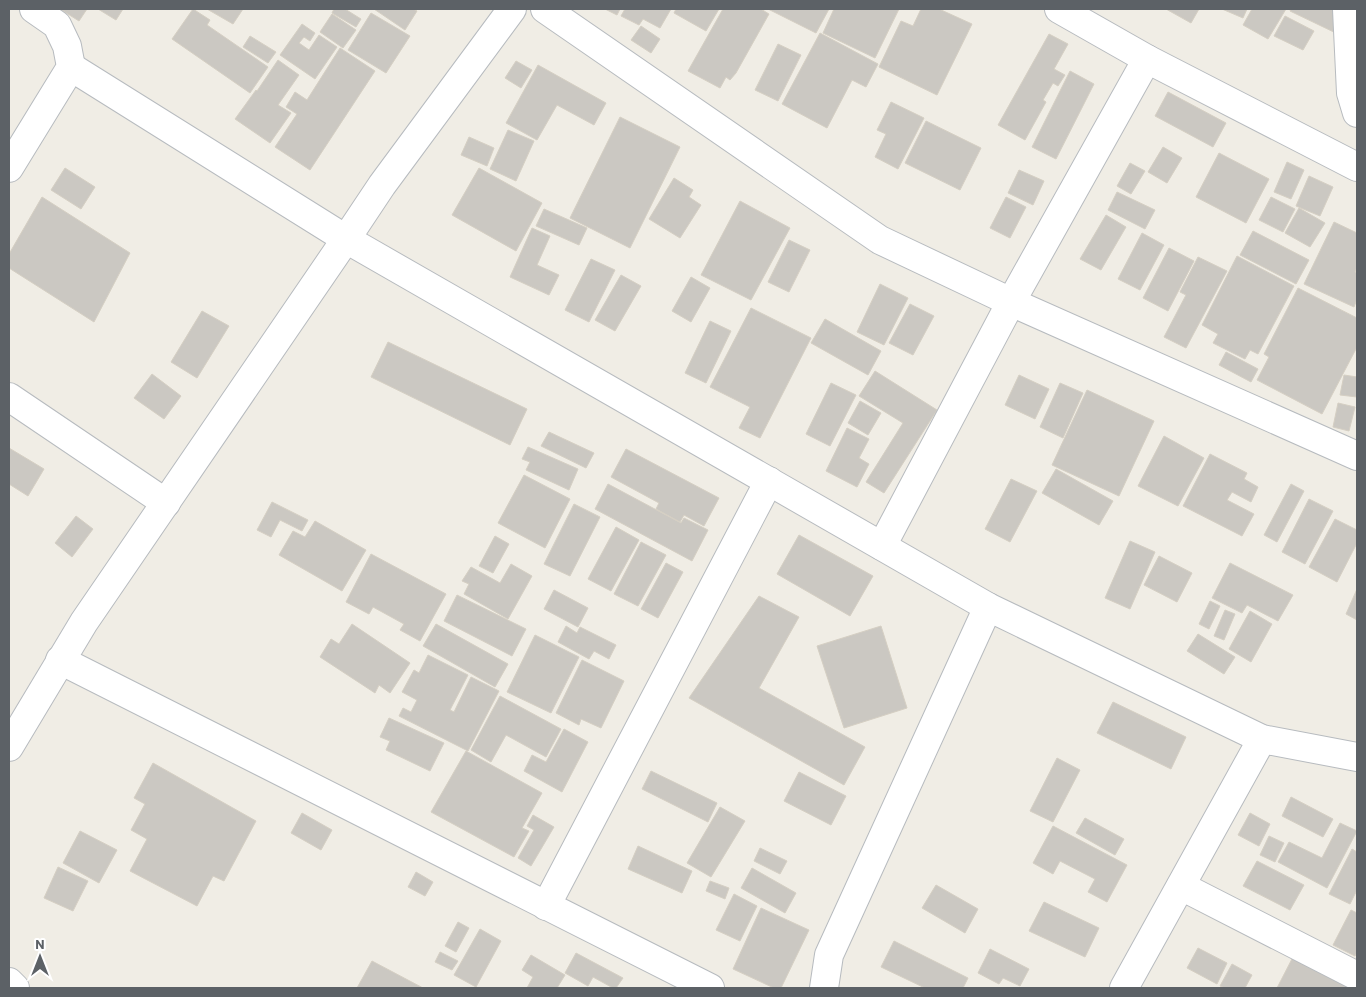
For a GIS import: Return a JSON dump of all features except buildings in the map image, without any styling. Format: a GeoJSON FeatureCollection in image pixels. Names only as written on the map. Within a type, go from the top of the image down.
{"type":"FeatureCollection","features":[{"type":"Feature","properties":{"kind":"street"},"geometry":{"type":"LineString","coordinates":[[9,168],[71,67],[67,46],[57,25],[34,9]]}},
{"type":"Feature","properties":{"kind":"street"},"geometry":{"type":"LineString","coordinates":[[9,747],[84,622],[382,185],[512,9]]}},
{"type":"Feature","properties":{"kind":"street"},"geometry":{"type":"LineString","coordinates":[[546,9],[880,240],[1011,302],[1357,456]]}},
{"type":"Feature","properties":{"kind":"street"},"geometry":{"type":"LineString","coordinates":[[1059,9],[1147,58],[1357,168]]}},
{"type":"Feature","properties":{"kind":"street"},"geometry":{"type":"LineString","coordinates":[[1347,9],[1351,93],[1357,113]]}},
{"type":"Feature","properties":{"kind":"street"},"geometry":{"type":"LineString","coordinates":[[882,546],[1011,302],[1147,58]]}},
{"type":"Feature","properties":{"kind":"street"},"geometry":{"type":"LineString","coordinates":[[71,67],[346,239],[988,607],[1262,739],[1357,757]]}},
{"type":"Feature","properties":{"kind":"street"},"geometry":{"type":"LineString","coordinates":[[9,397],[166,503]]}},
{"type":"Feature","properties":{"kind":"street"},"geometry":{"type":"LineString","coordinates":[[546,906],[769,481]]}},
{"type":"Feature","properties":{"kind":"street"},"geometry":{"type":"LineString","coordinates":[[824,988],[829,955],[988,607]]}},
{"type":"Feature","properties":{"kind":"street"},"geometry":{"type":"LineString","coordinates":[[60,660],[710,988]]}},
{"type":"Feature","properties":{"kind":"street"},"geometry":{"type":"LineString","coordinates":[[1124,988],[1262,739]]}},
{"type":"Feature","properties":{"kind":"street"},"geometry":{"type":"LineString","coordinates":[[1181,886],[1357,976]]}},
{"type":"Feature","properties":{"kind":"street"},"geometry":{"type":"LineString","coordinates":[[9,982],[15,988]]}}]}
